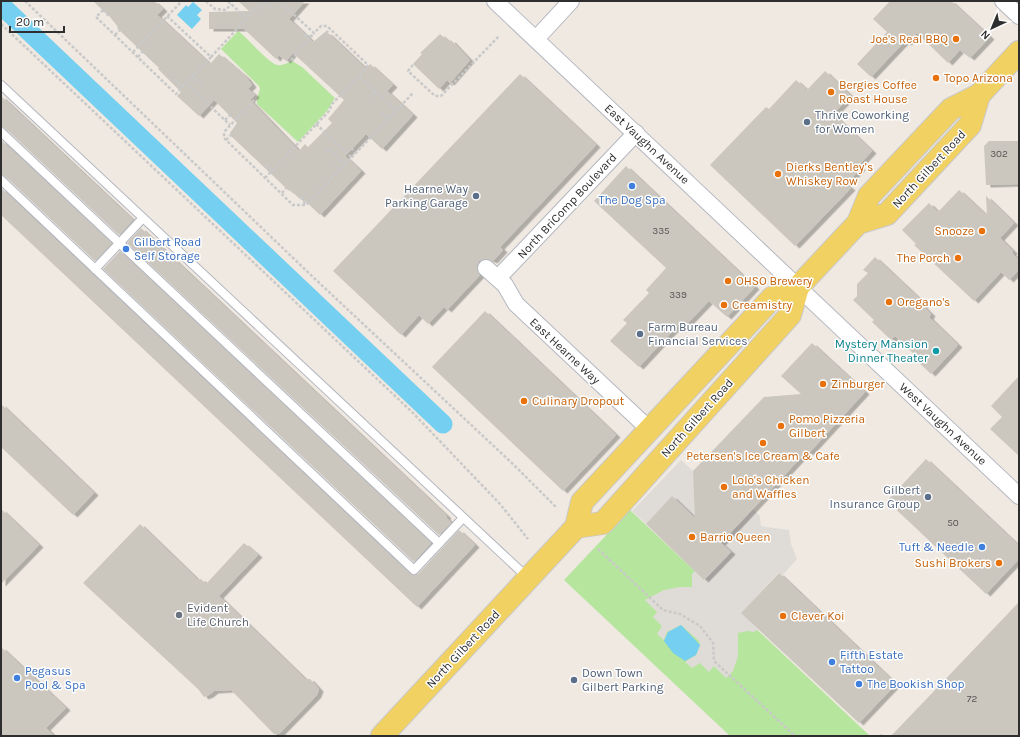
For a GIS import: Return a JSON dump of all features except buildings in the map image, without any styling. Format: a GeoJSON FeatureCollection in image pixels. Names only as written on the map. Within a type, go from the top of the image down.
{"type":"FeatureCollection","features":[{"type":"Feature","properties":{"kind":"main road","name":"North Gilbert Road"},"geometry":{"type":"LineString","coordinates":[[382,736],[576,527],[582,502],[772,298],[798,287],[858,223],[887,214],[970,125],[979,95],[1019,52]]}},
{"type":"Feature","properties":{"kind":"main road","name":"North Gilbert Road"},"geometry":{"type":"LineString","coordinates":[[576,527],[603,523],[790,315],[798,287]]}},
{"type":"Feature","properties":{"kind":"street","name":"East Vaughn Avenue"},"geometry":{"type":"LineString","coordinates":[[495,1],[798,287]]}},
{"type":"Feature","properties":{"kind":"street"},"geometry":{"type":"LineString","coordinates":[[536,39],[571,1]]}},
{"type":"Feature","properties":{"kind":"street"},"geometry":{"type":"LineString","coordinates":[[1003,1],[1019,16]]}},
{"type":"Feature","properties":{"kind":"street","name":"North BriComp Boulevard"},"geometry":{"type":"LineString","coordinates":[[492,273],[636,133]]}},
{"type":"Feature","properties":{"kind":"street","name":"East Hearne Way"},"geometry":{"type":"LineString","coordinates":[[492,273],[505,285],[516,304],[649,429]]}},
{"type":"Feature","properties":{"kind":"street","name":"West Vaughn Avenue"},"geometry":{"type":"LineString","coordinates":[[798,287],[1019,496]]}},
{"type":"Feature","properties":{"kind":"lane"},"geometry":{"type":"LineString","coordinates":[[1,85],[529,579]]}},
{"type":"Feature","properties":{"kind":"lane"},"geometry":{"type":"LineString","coordinates":[[1,132],[440,543]]}},
{"type":"Feature","properties":{"kind":"lane"},"geometry":{"type":"LineString","coordinates":[[1,180],[414,570],[463,518]]}},
{"type":"Feature","properties":{"kind":"lane"},"geometry":{"type":"LineString","coordinates":[[95,269],[143,218]]}},
{"type":"Feature","properties":{"kind":"path"},"geometry":{"type":"LineString","coordinates":[[25,1],[303,267],[514,465],[556,507]]}},
{"type":"Feature","properties":{"kind":"path"},"geometry":{"type":"LineString","coordinates":[[133,52],[182,1]]}},
{"type":"Feature","properties":{"kind":"path"},"geometry":{"type":"LineString","coordinates":[[206,1],[215,9],[226,10],[231,4]]}},
{"type":"Feature","properties":{"kind":"path"},"geometry":{"type":"LineString","coordinates":[[228,1],[246,18]]}},
{"type":"Feature","properties":{"kind":"path"},"geometry":{"type":"LineString","coordinates":[[110,17],[103,10],[96,17],[176,94],[263,1],[273,9]]}},
{"type":"Feature","properties":{"kind":"path"},"geometry":{"type":"LineString","coordinates":[[279,1],[314,33]]}},
{"type":"Feature","properties":{"kind":"path"},"geometry":{"type":"LineString","coordinates":[[167,16],[210,57]]}},
{"type":"Feature","properties":{"kind":"path"},"geometry":{"type":"LineString","coordinates":[[1,24],[413,413],[500,504],[528,538]]}},
{"type":"Feature","properties":{"kind":"path"},"geometry":{"type":"LineString","coordinates":[[265,178],[316,124],[350,83],[359,76],[368,65],[327,26],[321,26],[291,60]]}},
{"type":"Feature","properties":{"kind":"path"},"geometry":{"type":"LineString","coordinates":[[326,33],[330,29]]}},
{"type":"Feature","properties":{"kind":"path"},"geometry":{"type":"LineString","coordinates":[[115,35],[120,30]]}},
{"type":"Feature","properties":{"kind":"path"},"geometry":{"type":"LineString","coordinates":[[304,35],[308,35],[313,42]]}},
{"type":"Feature","properties":{"kind":"path"},"geometry":{"type":"LineString","coordinates":[[414,65],[408,71],[438,97],[444,94],[499,36]]}},
{"type":"Feature","properties":{"kind":"path"},"geometry":{"type":"LineString","coordinates":[[138,56],[143,51]]}},
{"type":"Feature","properties":{"kind":"path"},"geometry":{"type":"LineString","coordinates":[[204,63],[208,66]]}},
{"type":"Feature","properties":{"kind":"path"},"geometry":{"type":"LineString","coordinates":[[192,76],[202,85]]}},
{"type":"Feature","properties":{"kind":"path"},"geometry":{"type":"LineString","coordinates":[[359,76],[397,111]]}},
{"type":"Feature","properties":{"kind":"path"},"geometry":{"type":"LineString","coordinates":[[174,79],[182,87]]}},
{"type":"Feature","properties":{"kind":"path"},"geometry":{"type":"LineString","coordinates":[[186,83],[230,124]]}},
{"type":"Feature","properties":{"kind":"path"},"geometry":{"type":"LineString","coordinates":[[370,98],[376,92]]}},
{"type":"Feature","properties":{"kind":"path"},"geometry":{"type":"LineString","coordinates":[[254,100],[245,107],[230,124],[224,132],[224,138],[293,205],[306,204],[414,93]]}},
{"type":"Feature","properties":{"kind":"path"},"geometry":{"type":"LineString","coordinates":[[380,112],[388,120]]}},
{"type":"Feature","properties":{"kind":"path"},"geometry":{"type":"LineString","coordinates":[[225,120],[231,114]]}},
{"type":"Feature","properties":{"kind":"path"},"geometry":{"type":"LineString","coordinates":[[316,124],[352,158]]}},
{"type":"Feature","properties":{"kind":"path"},"geometry":{"type":"LineString","coordinates":[[226,140],[231,135]]}},
{"type":"Feature","properties":{"kind":"path"},"geometry":{"type":"LineString","coordinates":[[351,148],[356,153]]}},
{"type":"Feature","properties":{"kind":"path"},"geometry":{"type":"LineString","coordinates":[[326,152],[330,149],[346,164]]}},
{"type":"Feature","properties":{"kind":"path"},"geometry":{"type":"LineString","coordinates":[[266,164],[272,170]]}},
{"type":"Feature","properties":{"kind":"path"},"geometry":{"type":"LineString","coordinates":[[335,165],[340,170]]}},
{"type":"Feature","properties":{"kind":"path"},"geometry":{"type":"LineString","coordinates":[[282,193],[286,188]]}},
{"type":"Feature","properties":{"kind":"path"},"geometry":{"type":"LineString","coordinates":[[301,197],[306,204]]}},
{"type":"Feature","properties":{"kind":"path"},"geometry":{"type":"LineString","coordinates":[[598,549],[663,610],[680,614],[700,626],[713,643],[714,661],[795,736]]}},
{"type":"Feature","properties":{"kind":"green space"},"geometry":{"type":"Polygon","coordinates":[[[238,31],[273,63],[281,65],[292,61],[302,67],[335,98],[327,111],[298,142],[257,104],[260,89],[259,86],[221,49],[238,31]]]}},
{"type":"Feature","properties":{"kind":"green space"},"geometry":{"type":"Polygon","coordinates":[[[630,510],[870,736],[730,736],[564,580],[630,510]]]}},
{"type":"Feature","properties":{"kind":"shaded area"},"geometry":{"type":"Polygon","coordinates":[[[681,460],[693,471],[694,486],[737,526],[753,509],[760,516],[761,526],[789,530],[791,544],[797,559],[782,576],[778,573],[742,612],[758,629],[754,632],[747,631],[738,633],[738,656],[733,671],[726,678],[714,666],[709,672],[700,663],[692,668],[685,662],[696,655],[700,645],[699,641],[681,625],[667,632],[664,640],[657,634],[662,626],[653,617],[657,612],[645,600],[664,590],[680,587],[692,587],[692,574],[695,571],[704,580],[731,552],[672,497],[646,524],[632,511],[681,460]]]}},
{"type":"Feature","properties":{"kind":"water"},"geometry":{"type":"Polygon","coordinates":[[[193,2],[202,10],[197,15],[201,19],[192,29],[177,15],[186,5],[188,7],[193,2]]]}},
{"type":"Feature","properties":{"kind":"water"},"geometry":{"type":"Polygon","coordinates":[[[681,625],[700,645],[696,655],[685,661],[673,653],[664,641],[668,632],[681,625]]]}},
{"type":"Feature","properties":{"kind":"waterway"},"geometry":{"type":"LineString","coordinates":[[1,5],[443,424]]}},
{"type":"Feature","properties":{"kind":"place","name":"Joe's Real BBQ"},"geometry":{"type":"Point","coordinates":[956,39]}},
{"type":"Feature","properties":{"kind":"place","name":"Topo Arizona"},"geometry":{"type":"Point","coordinates":[936,78]}},
{"type":"Feature","properties":{"kind":"place","name":"Bergies Coffee Roast House"},"geometry":{"type":"Point","coordinates":[831,92]}},
{"type":"Feature","properties":{"kind":"place","name":"Thrive Coworking for Women"},"geometry":{"type":"Point","coordinates":[807,122]}},
{"type":"Feature","properties":{"kind":"place","name":"Dierks Bentley’s Whiskey Row"},"geometry":{"type":"Point","coordinates":[778,174]}},
{"type":"Feature","properties":{"kind":"place","name":"The Dog Spa"},"geometry":{"type":"Point","coordinates":[632,186]}},
{"type":"Feature","properties":{"kind":"place","name":"Hearne Way Parking Garage"},"geometry":{"type":"Point","coordinates":[476,196]}},
{"type":"Feature","properties":{"kind":"place","name":"Snooze"},"geometry":{"type":"Point","coordinates":[982,231]}},
{"type":"Feature","properties":{"kind":"place","name":"Gilbert Road Self Storage"},"geometry":{"type":"Point","coordinates":[126,249]}},
{"type":"Feature","properties":{"kind":"place","name":"The Porch"},"geometry":{"type":"Point","coordinates":[958,258]}},
{"type":"Feature","properties":{"kind":"place","name":"OHSO Brewery"},"geometry":{"type":"Point","coordinates":[728,281]}},
{"type":"Feature","properties":{"kind":"place","name":"Oregano's"},"geometry":{"type":"Point","coordinates":[889,302]}},
{"type":"Feature","properties":{"kind":"place","name":"Creamistry"},"geometry":{"type":"Point","coordinates":[724,305]}},
{"type":"Feature","properties":{"kind":"place","name":"Farm Bureau Financial Services"},"geometry":{"type":"Point","coordinates":[640,334]}},
{"type":"Feature","properties":{"kind":"place","name":"Mystery Mansion Dinner Theater"},"geometry":{"type":"Point","coordinates":[936,351]}},
{"type":"Feature","properties":{"kind":"place","name":"Zinburger"},"geometry":{"type":"Point","coordinates":[823,384]}},
{"type":"Feature","properties":{"kind":"place","name":"Culinary Dropout"},"geometry":{"type":"Point","coordinates":[524,401]}},
{"type":"Feature","properties":{"kind":"place","name":"Pomo Pizzeria Gilbert"},"geometry":{"type":"Point","coordinates":[781,426]}},
{"type":"Feature","properties":{"kind":"place","name":"Petersen's Ice Cream & Cafe"},"geometry":{"type":"Point","coordinates":[763,443]}},
{"type":"Feature","properties":{"kind":"place","name":"Lolo's Chicken and Waffles"},"geometry":{"type":"Point","coordinates":[724,487]}},
{"type":"Feature","properties":{"kind":"place","name":"Gilbert Insurance Group"},"geometry":{"type":"Point","coordinates":[928,497]}},
{"type":"Feature","properties":{"kind":"place","name":"Barrio Queen"},"geometry":{"type":"Point","coordinates":[692,537]}},
{"type":"Feature","properties":{"kind":"place","name":"Tuft & Needle"},"geometry":{"type":"Point","coordinates":[982,547]}},
{"type":"Feature","properties":{"kind":"place","name":"Sushi Brokers"},"geometry":{"type":"Point","coordinates":[999,563]}},
{"type":"Feature","properties":{"kind":"place","name":"Evident Life Church"},"geometry":{"type":"Point","coordinates":[179,615]}},
{"type":"Feature","properties":{"kind":"place","name":"Clever Koi"},"geometry":{"type":"Point","coordinates":[783,616]}},
{"type":"Feature","properties":{"kind":"place","name":"Fifth Estate Tattoo"},"geometry":{"type":"Point","coordinates":[832,662]}},
{"type":"Feature","properties":{"kind":"place","name":"Pegasus Pool & Spa"},"geometry":{"type":"Point","coordinates":[17,678]}},
{"type":"Feature","properties":{"kind":"place","name":"Down Town Gilbert Parking"},"geometry":{"type":"Point","coordinates":[574,680]}},
{"type":"Feature","properties":{"kind":"place","name":"The Bookish Shop"},"geometry":{"type":"Point","coordinates":[859,684]}}]}
